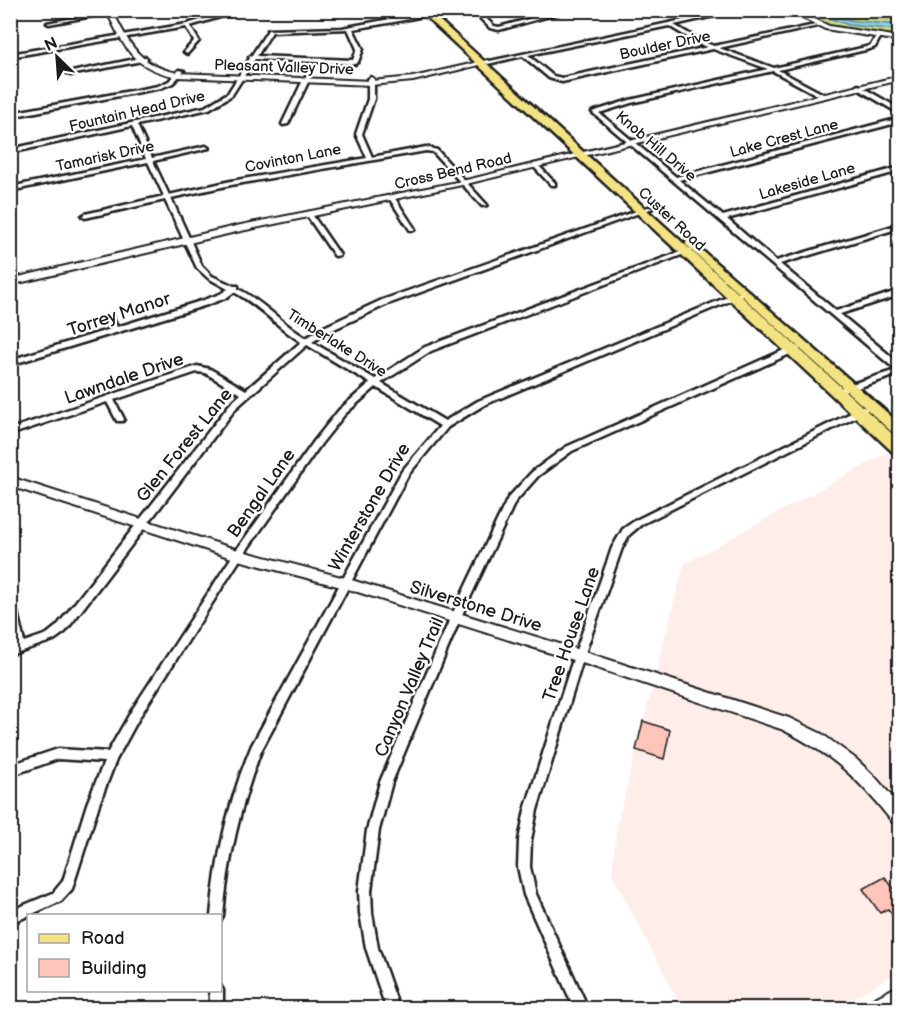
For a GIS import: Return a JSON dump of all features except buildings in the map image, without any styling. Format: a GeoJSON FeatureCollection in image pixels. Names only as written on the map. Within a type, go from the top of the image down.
{"type":"FeatureCollection","features":[{"type":"Feature","properties":{"kind":"main road","name":"Custer Road"},"geometry":{"type":"LineString","coordinates":[[430,12],[482,63],[739,296],[790,350],[900,450]]}},
{"type":"Feature","properties":{"kind":"main road","name":"Custer Road"},"geometry":{"type":"LineString","coordinates":[[739,296],[803,345],[900,432]]}},
{"type":"Feature","properties":{"kind":"street"},"geometry":{"type":"LineString","coordinates":[[10,56],[187,25],[241,10]]}},
{"type":"Feature","properties":{"kind":"street"},"geometry":{"type":"LineString","coordinates":[[383,10],[394,21]]}},
{"type":"Feature","properties":{"kind":"street"},"geometry":{"type":"LineString","coordinates":[[252,57],[352,63],[356,60],[360,49],[350,28],[430,12],[452,10]]}},
{"type":"Feature","properties":{"kind":"street"},"geometry":{"type":"LineString","coordinates":[[474,10],[492,27],[499,29],[568,10]]}},
{"type":"Feature","properties":{"kind":"street","name":"Pleasant Valley Drive"},"geometry":{"type":"LineString","coordinates":[[141,60],[153,70],[180,73],[371,81],[418,76],[739,10]]}},
{"type":"Feature","properties":{"kind":"street"},"geometry":{"type":"LineString","coordinates":[[790,10],[818,25],[900,39]]}},
{"type":"Feature","properties":{"kind":"street"},"geometry":{"type":"LineString","coordinates":[[886,10],[900,13]]}},
{"type":"Feature","properties":{"kind":"street"},"geometry":{"type":"LineString","coordinates":[[49,23],[116,11],[126,35],[141,60],[70,73]]}},
{"type":"Feature","properties":{"kind":"street"},"geometry":{"type":"LineString","coordinates":[[187,25],[197,41],[187,52]]}},
{"type":"Feature","properties":{"kind":"street"},"geometry":{"type":"LineString","coordinates":[[671,25],[711,48],[773,69],[823,96]]}},
{"type":"Feature","properties":{"kind":"street","name":"Boulder Drive"},"geometry":{"type":"LineString","coordinates":[[524,55],[551,77],[562,80],[818,25]]}},
{"type":"Feature","properties":{"kind":"street","name":"Fountain Head Drive"},"geometry":{"type":"LineString","coordinates":[[10,151],[207,108],[230,94],[267,32],[278,29],[312,31],[350,28]]}},
{"type":"Feature","properties":{"kind":"street","name":"Knob Hill Drive"},"geometry":{"type":"LineString","coordinates":[[879,36],[873,46],[868,48],[596,111],[900,370]]}},
{"type":"Feature","properties":{"kind":"street"},"geometry":{"type":"LineString","coordinates":[[10,115],[151,89],[171,82],[180,73]]}},
{"type":"Feature","properties":{"kind":"street","name":"Cross Bend Road"},"geometry":{"type":"LineString","coordinates":[[10,282],[309,214],[462,183],[900,78]]}},
{"type":"Feature","properties":{"kind":"street"},"geometry":{"type":"LineString","coordinates":[[285,124],[306,80]]}},
{"type":"Feature","properties":{"kind":"street"},"geometry":{"type":"LineString","coordinates":[[369,158],[358,134],[371,99],[371,81]]}},
{"type":"Feature","properties":{"kind":"street"},"geometry":{"type":"LineString","coordinates":[[858,87],[900,112]]}},
{"type":"Feature","properties":{"kind":"street","name":"Lake Crest Lane"},"geometry":{"type":"LineString","coordinates":[[674,179],[900,120]]}},
{"type":"Feature","properties":{"kind":"street","name":"Timberlake Drive"},"geometry":{"type":"LineString","coordinates":[[134,125],[204,273],[251,297],[281,326],[445,425]]}},
{"type":"Feature","properties":{"kind":"street","name":"Tamarisk Drive"},"geometry":{"type":"LineString","coordinates":[[10,189],[206,148]]}},
{"type":"Feature","properties":{"kind":"street","name":"Covinton Lane"},"geometry":{"type":"LineString","coordinates":[[85,216],[169,197],[369,158],[432,149],[484,205]]}},
{"type":"Feature","properties":{"kind":"street"},"geometry":{"type":"LineString","coordinates":[[536,166],[553,184]]}},
{"type":"Feature","properties":{"kind":"street","name":"Lakeside Lane"},"geometry":{"type":"LineString","coordinates":[[721,219],[900,169]]}},
{"type":"Feature","properties":{"kind":"street"},"geometry":{"type":"LineString","coordinates":[[392,198],[412,229]]}},
{"type":"Feature","properties":{"kind":"street","name":"Glen Forest Lane"},"geometry":{"type":"LineString","coordinates":[[15,649],[50,637],[61,629],[245,393],[306,342],[336,324],[385,302],[645,210]]}},
{"type":"Feature","properties":{"kind":"street"},"geometry":{"type":"LineString","coordinates":[[309,214],[337,255]]}},
{"type":"Feature","properties":{"kind":"street"},"geometry":{"type":"LineString","coordinates":[[774,264],[900,226]]}},
{"type":"Feature","properties":{"kind":"street","name":"Bengal Lane"},"geometry":{"type":"LineString","coordinates":[[10,918],[57,897],[68,885],[93,804],[111,757],[158,677],[238,555],[330,425],[375,383],[428,349],[689,250]]}},
{"type":"Feature","properties":{"kind":"street","name":"Torrey Manor"},"geometry":{"type":"LineString","coordinates":[[10,363],[204,303],[235,288]]}},
{"type":"Feature","properties":{"kind":"street"},"geometry":{"type":"LineString","coordinates":[[834,314],[900,292]]}},
{"type":"Feature","properties":{"kind":"street","name":"Winterstone Drive"},"geometry":{"type":"LineString","coordinates":[[217,914],[227,840],[245,778],[281,701],[405,473],[445,425],[499,394],[739,296]]}},
{"type":"Feature","properties":{"kind":"street"},"geometry":{"type":"LineString","coordinates":[[110,318],[115,331]]}},
{"type":"Feature","properties":{"kind":"street","name":"Canyon Valley Trail"},"geometry":{"type":"LineString","coordinates":[[392,1008],[372,948],[366,913],[365,891],[373,830],[386,782],[455,619],[511,500],[544,466],[569,449],[803,345]]}},
{"type":"Feature","properties":{"kind":"street","name":"Lawndale Drive"},"geometry":{"type":"LineString","coordinates":[[10,432],[197,369],[207,371],[245,393]]}},
{"type":"Feature","properties":{"kind":"street"},"geometry":{"type":"LineString","coordinates":[[837,392],[900,370]]}},
{"type":"Feature","properties":{"kind":"street"},"geometry":{"type":"LineString","coordinates":[[110,399],[120,418]]}},
{"type":"Feature","properties":{"kind":"street","name":"Tree House Lane"},"geometry":{"type":"LineString","coordinates":[[581,1008],[542,927],[530,895],[524,867],[525,840],[531,810],[579,656],[617,548],[632,527],[872,407]]}},
{"type":"Feature","properties":{"kind":"street","name":"Silverstone Drive"},"geometry":{"type":"LineString","coordinates":[[10,481],[238,555],[345,583],[579,656],[800,730],[832,749],[850,764],[871,783],[900,819]]}},
{"type":"Feature","properties":{"kind":"street"},"geometry":{"type":"LineString","coordinates":[[10,603],[15,649]]}},
{"type":"Feature","properties":{"kind":"street"},"geometry":{"type":"LineString","coordinates":[[10,771],[58,754],[111,757]]}},
{"type":"Feature","properties":{"kind":"street"},"geometry":{"type":"LineString","coordinates":[[216,992],[217,1008]]}},
{"type":"Feature","properties":{"kind":"shaded area"},"geometry":{"type":"Polygon","coordinates":[[[890,451],[900,460],[899,971],[836,1008],[682,1008],[612,874],[617,825],[684,564],[890,451]]]}},
{"type":"Feature","properties":{"kind":"green space"},"geometry":{"type":"Polygon","coordinates":[[[880,10],[899,14],[899,38],[827,26],[794,11],[880,10]]]}},
{"type":"Feature","properties":{"kind":"water"},"geometry":{"type":"Polygon","coordinates":[[[809,11],[855,21],[899,25],[899,30],[849,25],[809,11]]]}},
{"type":"Feature","properties":{"kind":"waterway"},"geometry":{"type":"LineString","coordinates":[[154,17],[181,10]]}}]}
